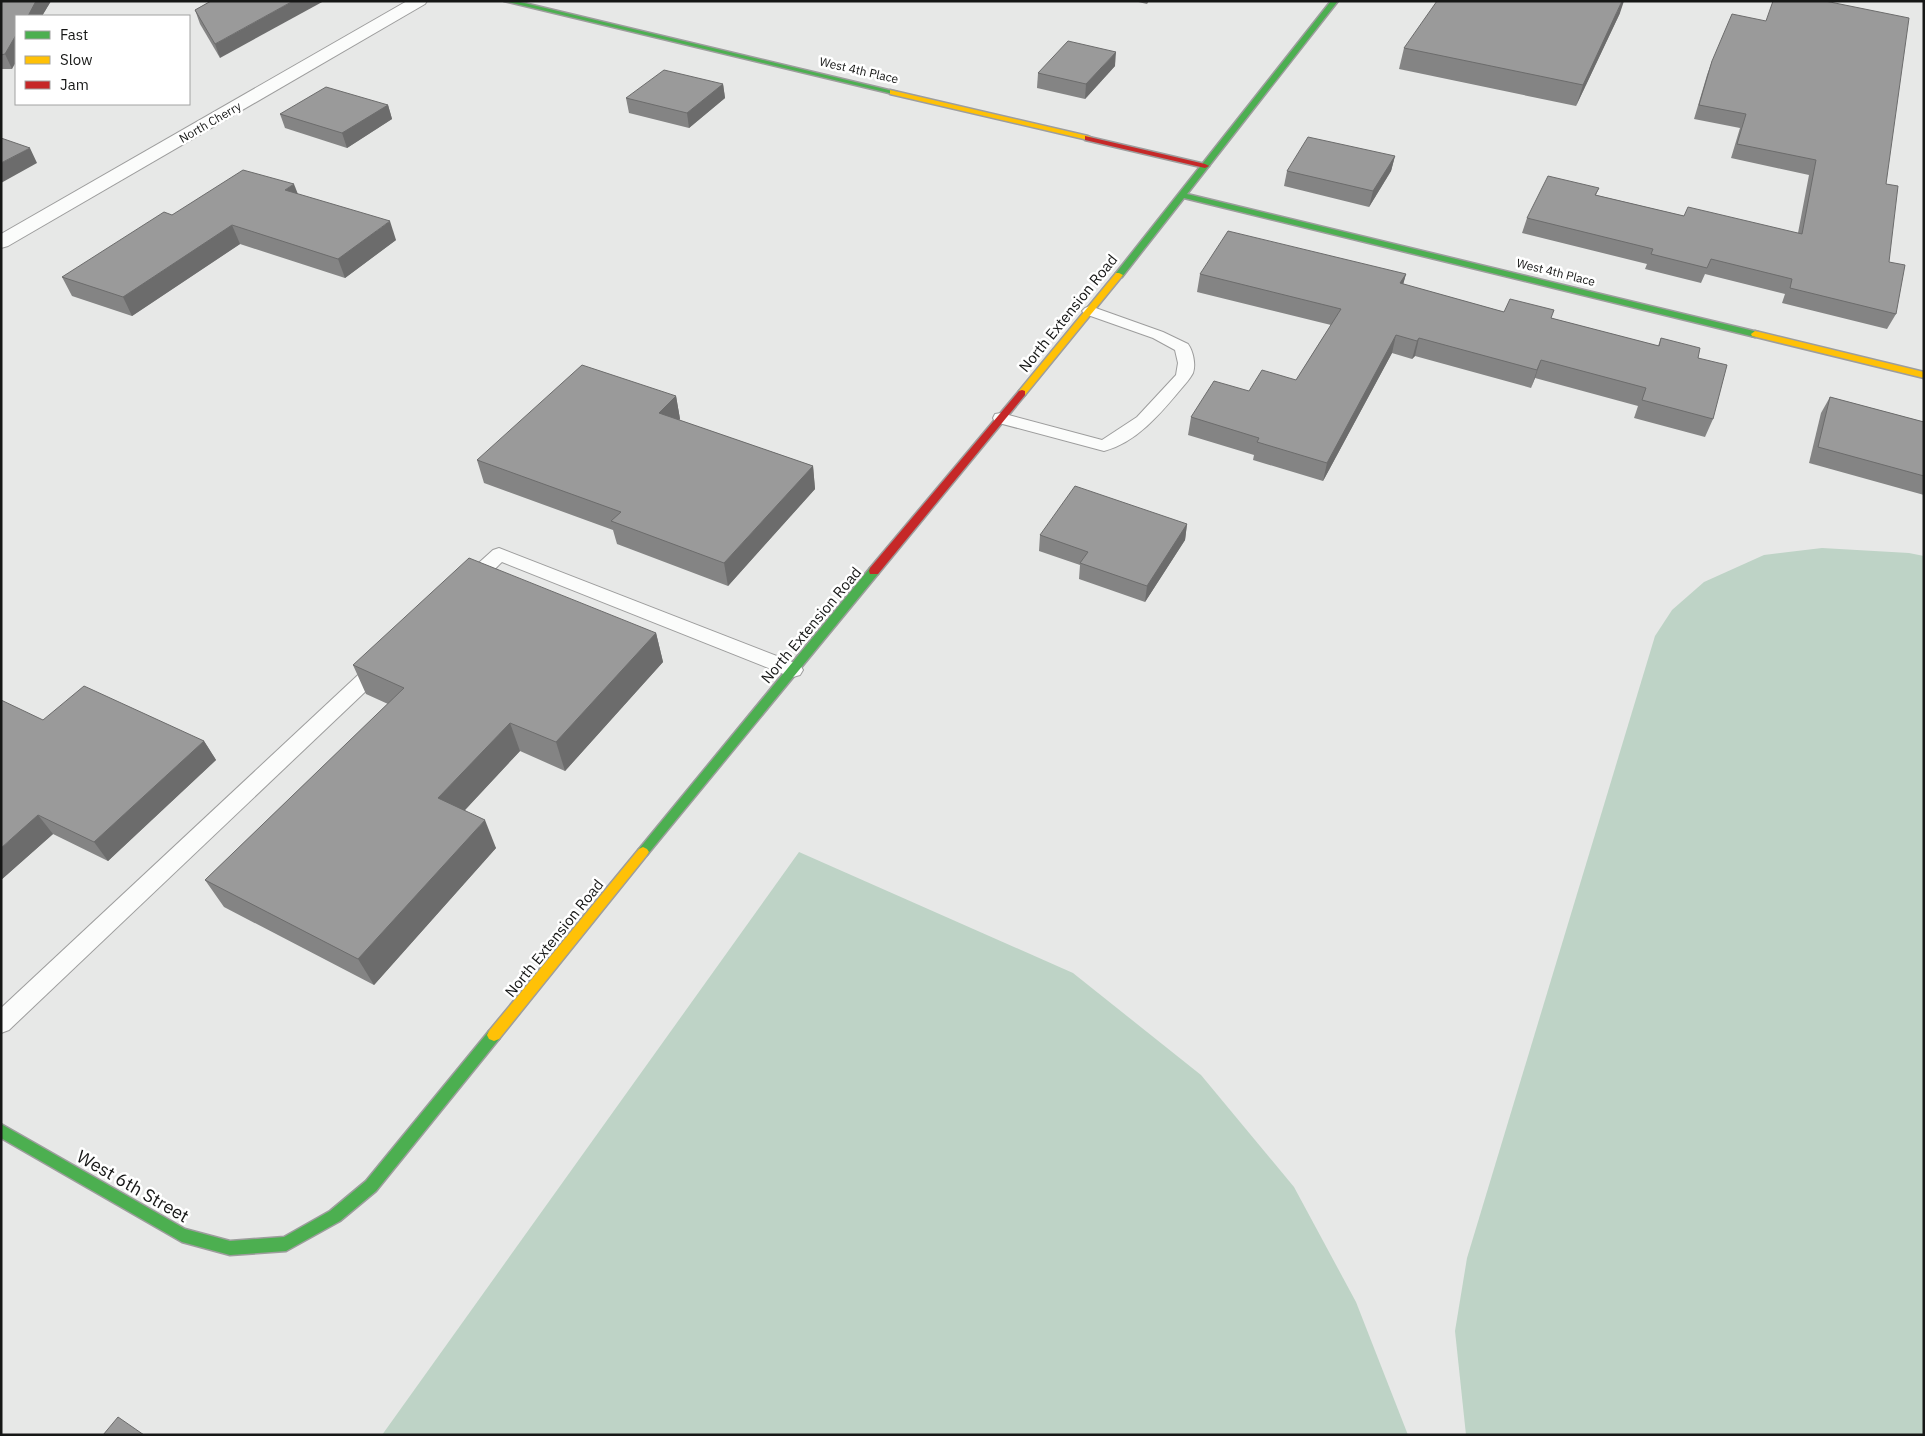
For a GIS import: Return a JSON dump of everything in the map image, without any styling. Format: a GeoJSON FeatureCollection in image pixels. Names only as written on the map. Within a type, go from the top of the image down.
{"type":"FeatureCollection","features":[{"type":"Feature","properties":{"kind":"street","name":"North Cherry"},"geometry":{"type":"LineString","coordinates":[[1,242],[419,1]]}},
{"type":"Feature","properties":{"kind":"street","name":"West 4th Place"},"geometry":{"type":"LineString","coordinates":[[507,1],[1204,166]]}},
{"type":"Feature","properties":{"kind":"street","name":"North Extension Road"},"geometry":{"type":"LineString","coordinates":[[286,1244],[335,1216],[371,1186],[793,670],[1090,311],[1335,1]]}},
{"type":"Feature","properties":{"kind":"street","name":"West 4th Place"},"geometry":{"type":"LineString","coordinates":[[1183,195],[1924,375]]}},
{"type":"Feature","properties":{"kind":"street","name":"West 6th Street"},"geometry":{"type":"LineString","coordinates":[[1,1130],[182,1235],[230,1248],[286,1244]]}},
{"type":"Feature","properties":{"kind":"lane"},"geometry":{"type":"LineString","coordinates":[[1001,418],[1104,446],[1122,437],[1145,421],[1169,395],[1185,373],[1186,358],[1182,347],[1158,335],[1090,311]]}},
{"type":"Feature","properties":{"kind":"lane"},"geometry":{"type":"LineString","coordinates":[[456,594],[499,554],[793,670]]}},
{"type":"Feature","properties":{"kind":"lane"},"geometry":{"type":"LineString","coordinates":[[1,1023],[391,655]]}},
{"type":"Feature","properties":{"kind":"green space"},"geometry":{"type":"Polygon","coordinates":[[[1822,548],[1909,553],[1924,556],[1924,1435],[1466,1435],[1455,1331],[1467,1258],[1655,636],[1672,610],[1704,582],[1764,555],[1822,548]]]}},
{"type":"Feature","properties":{"kind":"green space"},"geometry":{"type":"Polygon","coordinates":[[[799,852],[1073,973],[1201,1075],[1294,1187],[1356,1302],[1408,1435],[382,1435],[799,852]]]}},
{"type":"Feature","properties":{"kind":"building"},"geometry":{"type":"Polygon","coordinates":[[[1,1],[36,1],[29,15],[15,15],[15,37],[5,54],[1,55],[1,1]]]}},
{"type":"Feature","properties":{"kind":"building"},"geometry":{"type":"Polygon","coordinates":[[[211,1],[293,1],[215,44],[195,10],[211,1]]]}},
{"type":"Feature","properties":{"kind":"building"},"geometry":{"type":"Polygon","coordinates":[[[1437,1],[1622,1],[1583,85],[1404,48],[1437,1]]]}},
{"type":"Feature","properties":{"kind":"building"},"geometry":{"type":"Polygon","coordinates":[[[1773,1],[1825,1],[1909,18],[1886,184],[1898,186],[1889,262],[1905,265],[1896,314],[1790,288],[1792,279],[1711,259],[1707,268],[1651,254],[1653,249],[1527,218],[1548,176],[1599,188],[1595,195],[1684,216],[1688,207],[1802,234],[1816,160],[1737,144],[1746,114],[1699,105],[1712,61],[1732,14],[1766,21],[1773,1]]]}},
{"type":"Feature","properties":{"kind":"building"},"geometry":{"type":"Polygon","coordinates":[[[1068,41],[1116,52],[1086,84],[1038,73],[1068,41]]]}},
{"type":"Feature","properties":{"kind":"building"},"geometry":{"type":"Polygon","coordinates":[[[664,70],[723,84],[687,113],[626,98],[664,70]]]}},
{"type":"Feature","properties":{"kind":"building"},"geometry":{"type":"Polygon","coordinates":[[[326,87],[388,105],[342,133],[280,114],[326,87]]]}},
{"type":"Feature","properties":{"kind":"building"},"geometry":{"type":"Polygon","coordinates":[[[1308,137],[1395,156],[1373,191],[1287,171],[1308,137]]]}},
{"type":"Feature","properties":{"kind":"building"},"geometry":{"type":"Polygon","coordinates":[[[1,138],[30,148],[1,163],[1,138]]]}},
{"type":"Feature","properties":{"kind":"building"},"geometry":{"type":"Polygon","coordinates":[[[243,170],[294,184],[285,190],[390,221],[338,259],[232,225],[123,297],[62,277],[164,212],[172,215],[243,170]]]}},
{"type":"Feature","properties":{"kind":"building"},"geometry":{"type":"Polygon","coordinates":[[[1228,231],[1406,274],[1400,283],[1504,312],[1510,299],[1554,310],[1551,318],[1659,346],[1661,338],[1700,348],[1698,358],[1727,365],[1713,419],[1642,400],[1646,388],[1541,360],[1537,370],[1419,338],[1417,341],[1396,335],[1327,463],[1257,442],[1259,438],[1191,417],[1214,381],[1249,391],[1262,370],[1296,380],[1341,309],[1200,274],[1228,231]]]}},
{"type":"Feature","properties":{"kind":"building"},"geometry":{"type":"Polygon","coordinates":[[[582,365],[676,396],[659,413],[813,466],[724,563],[611,521],[621,512],[477,460],[582,365]]]}},
{"type":"Feature","properties":{"kind":"building"},"geometry":{"type":"Polygon","coordinates":[[[1830,397],[1924,422],[1924,476],[1818,447],[1830,397]]]}},
{"type":"Feature","properties":{"kind":"building"},"geometry":{"type":"Polygon","coordinates":[[[1075,486],[1187,524],[1147,586],[1080,563],[1088,552],[1040,535],[1075,486]]]}},
{"type":"Feature","properties":{"kind":"building"},"geometry":{"type":"Polygon","coordinates":[[[469,558],[656,633],[556,742],[510,723],[438,798],[485,820],[358,959],[205,880],[404,688],[353,665],[469,558]]]}},
{"type":"Feature","properties":{"kind":"building"},"geometry":{"type":"Polygon","coordinates":[[[84,686],[204,741],[94,842],[38,815],[1,848],[1,700],[43,720],[84,686]]]}},
{"type":"Feature","properties":{"kind":"building"},"geometry":{"type":"Polygon","coordinates":[[[118,1417],[144,1435],[103,1435],[118,1417]]]}},
{"type":"Feature","properties":{"kind":"traffic: fast"},"geometry":{"type":"LineString","coordinates":[[507,1],[893,92]]}},
{"type":"Feature","properties":{"kind":"traffic: fast"},"geometry":{"type":"LineString","coordinates":[[1119,275],[1335,1]]}},
{"type":"Feature","properties":{"kind":"traffic: fast"},"geometry":{"type":"LineString","coordinates":[[1183,195],[1755,334]]}},
{"type":"Feature","properties":{"kind":"traffic: fast"},"geometry":{"type":"LineString","coordinates":[[643,852],[874,571]]}},
{"type":"Feature","properties":{"kind":"traffic: fast"},"geometry":{"type":"LineString","coordinates":[[1,1130],[182,1235],[230,1248],[286,1244],[335,1216],[371,1186],[494,1035]]}},
{"type":"Feature","properties":{"kind":"traffic: slow"},"geometry":{"type":"LineString","coordinates":[[893,92],[1088,138]]}},
{"type":"Feature","properties":{"kind":"traffic: slow"},"geometry":{"type":"LineString","coordinates":[[1022,393],[1119,275]]}},
{"type":"Feature","properties":{"kind":"traffic: slow"},"geometry":{"type":"LineString","coordinates":[[1755,334],[1924,375]]}},
{"type":"Feature","properties":{"kind":"traffic: slow"},"geometry":{"type":"LineString","coordinates":[[494,1035],[643,852]]}},
{"type":"Feature","properties":{"kind":"traffic: jam"},"geometry":{"type":"LineString","coordinates":[[1088,138],[1205,166]]}},
{"type":"Feature","properties":{"kind":"traffic: jam"},"geometry":{"type":"LineString","coordinates":[[874,571],[1022,393]]}}]}
